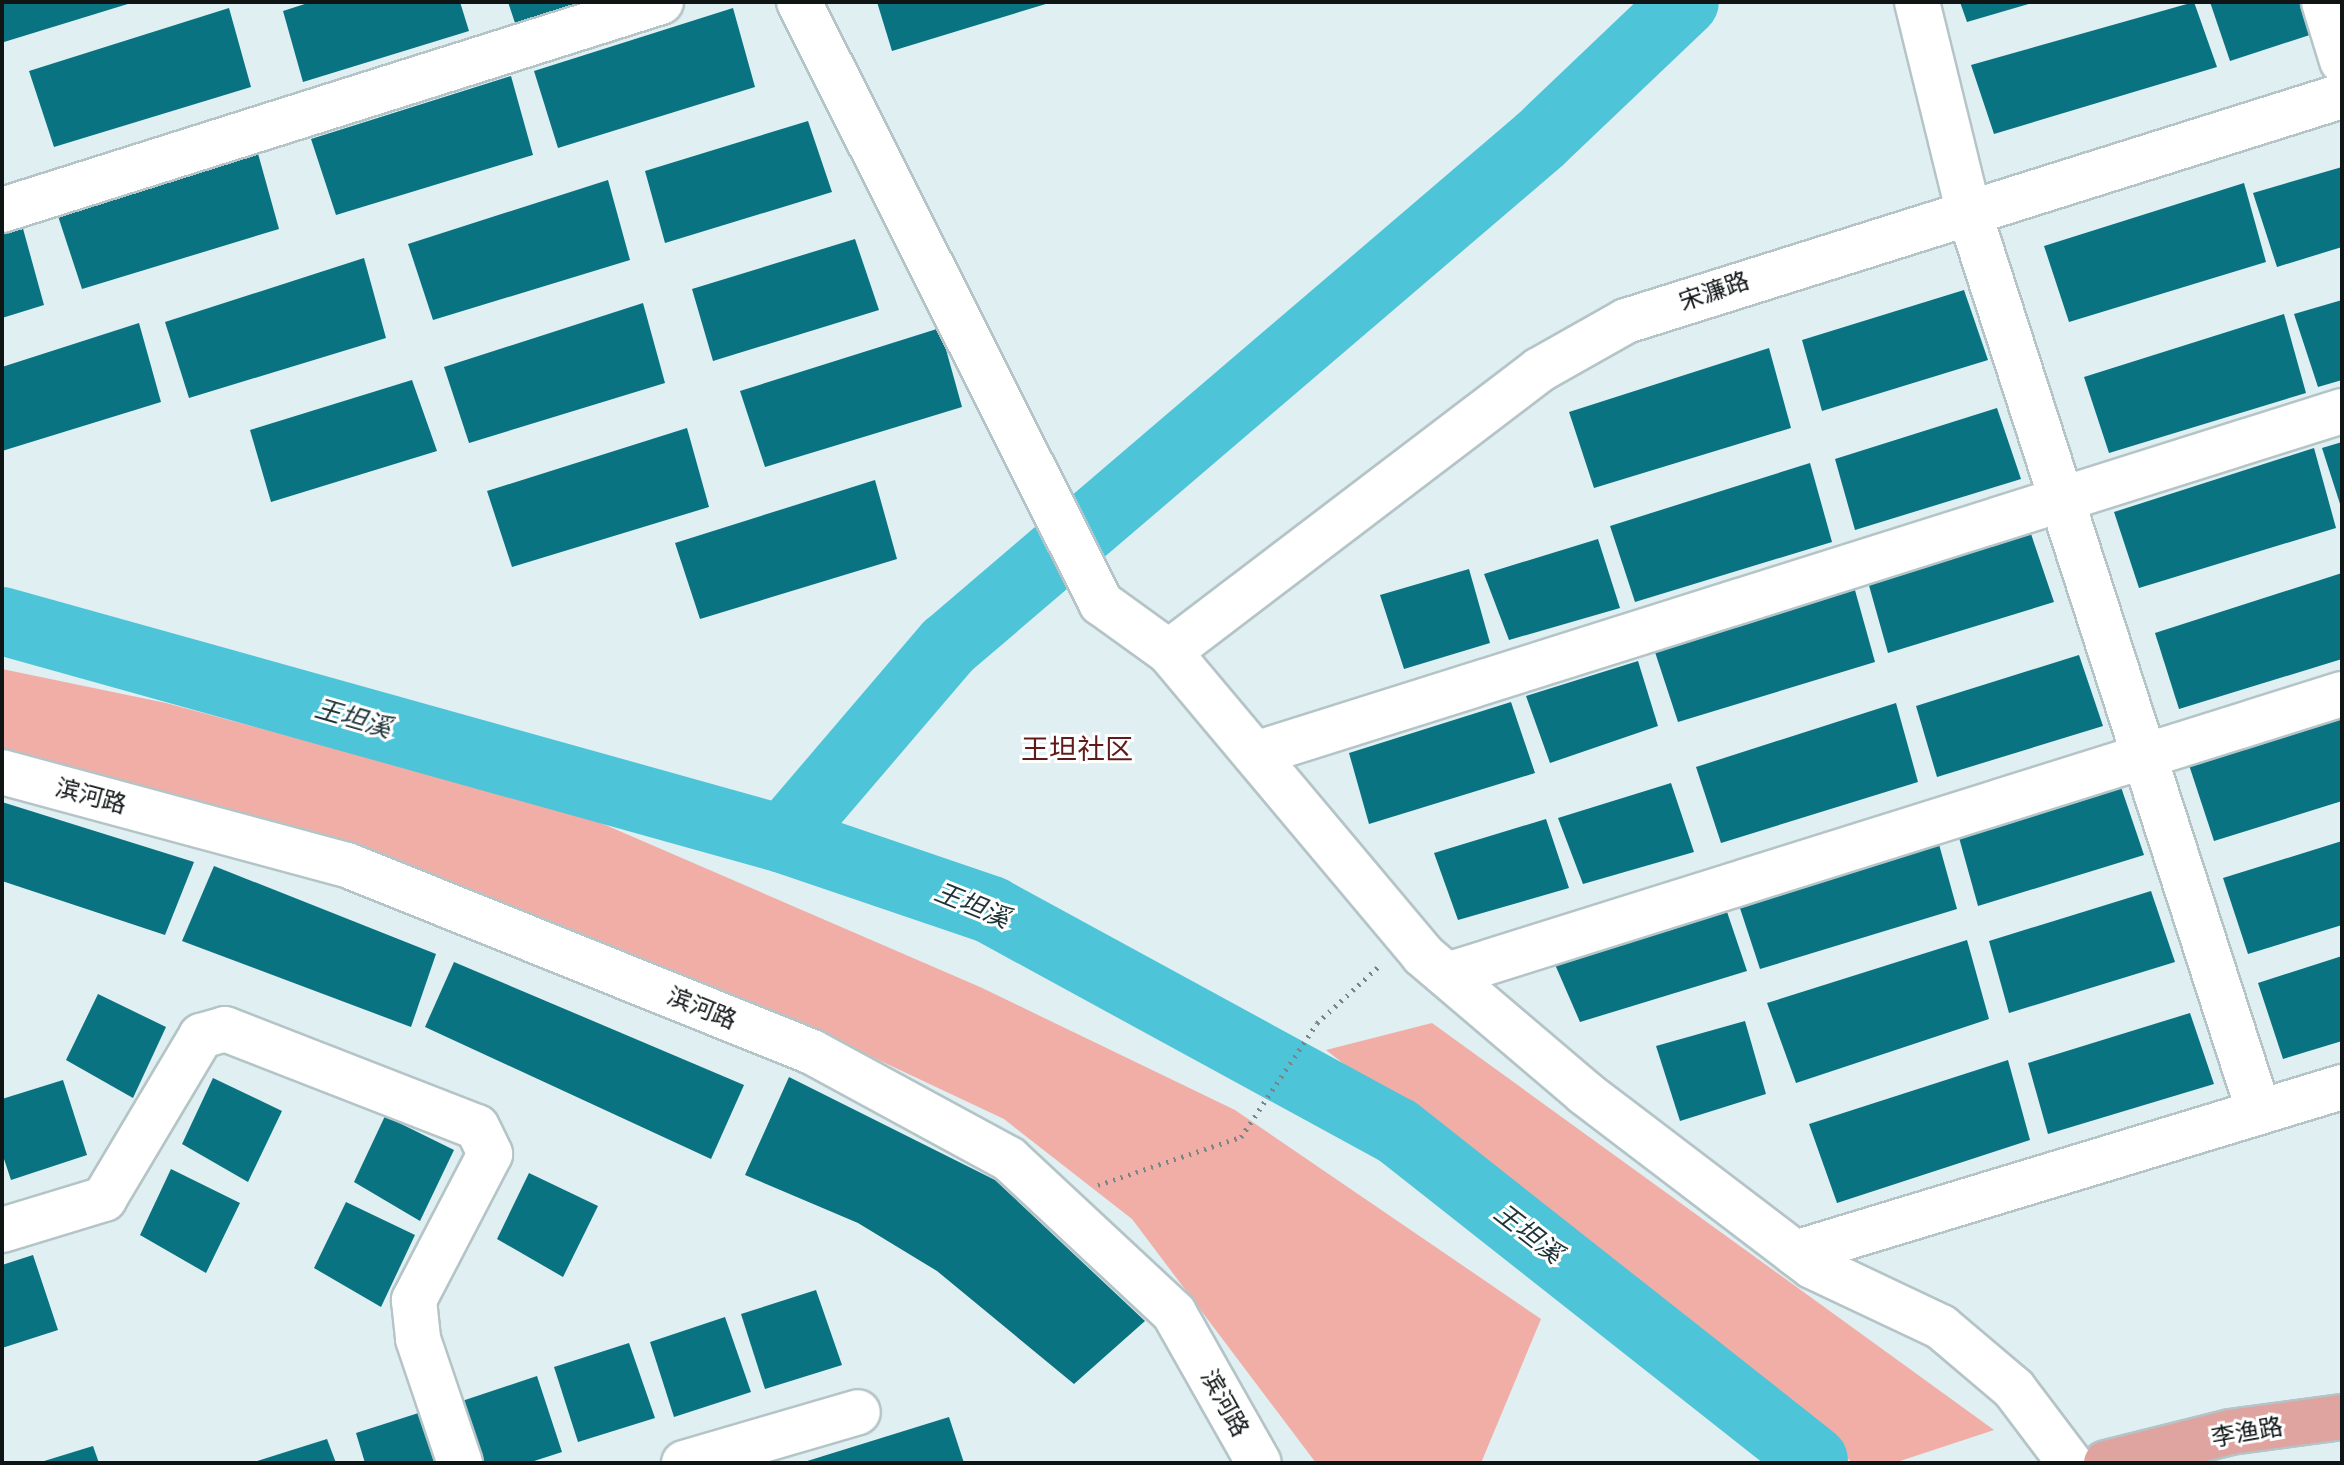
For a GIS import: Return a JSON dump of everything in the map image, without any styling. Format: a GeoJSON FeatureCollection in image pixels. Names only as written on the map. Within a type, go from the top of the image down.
{"type":"FeatureCollection","features":[{"type":"Feature","properties":{"kind":"main road","name":"李渔路"},"geometry":{"type":"LineString","coordinates":[[2106,1463],[2230,1432],[2342,1417]]}},
{"type":"Feature","properties":{"kind":"street"},"geometry":{"type":"LineString","coordinates":[[2,210],[661,2]]}},
{"type":"Feature","properties":{"kind":"street"},"geometry":{"type":"LineString","coordinates":[[799,2],[1101,603],[1169,652],[1409,938],[1447,975],[1795,1253],[1941,1327],[2014,1389],[2070,1463]]}},
{"type":"Feature","properties":{"kind":"street"},"geometry":{"type":"LineString","coordinates":[[1917,2],[1968,209],[2259,1112]]}},
{"type":"Feature","properties":{"kind":"street"},"geometry":{"type":"LineString","coordinates":[[2324,2],[2342,61]]}},
{"type":"Feature","properties":{"kind":"street","name":"宋濂路"},"geometry":{"type":"LineString","coordinates":[[1169,652],[1539,370],[1626,321],[1968,209],[2342,96]]}},
{"type":"Feature","properties":{"kind":"street"},"geometry":{"type":"LineString","coordinates":[[1255,754],[2342,411]]}},
{"type":"Feature","properties":{"kind":"street"},"geometry":{"type":"LineString","coordinates":[[1447,975],[2342,694]]}},
{"type":"Feature","properties":{"kind":"street","name":"滨河路"},"geometry":{"type":"LineString","coordinates":[[2,772],[347,865],[798,1046],[1009,1159],[1174,1313],[1259,1463]]}},
{"type":"Feature","properties":{"kind":"street"},"geometry":{"type":"LineString","coordinates":[[2,1230],[104,1199],[201,1036],[225,1029],[477,1127],[490,1154],[414,1300],[418,1339],[460,1463]]}},
{"type":"Feature","properties":{"kind":"street"},"geometry":{"type":"LineString","coordinates":[[1795,1253],[2342,1087]]}},
{"type":"Feature","properties":{"kind":"street"},"geometry":{"type":"LineString","coordinates":[[684,1463],[858,1412]]}},
{"type":"Feature","properties":{"kind":"path"},"geometry":{"type":"LineString","coordinates":[[1050,1198],[1241,1137],[1317,1023],[1409,938]]}},
{"type":"Feature","properties":{"kind":"shaded area"},"geometry":{"type":"Polygon","coordinates":[[[2,669],[166,703],[587,817],[980,987],[1235,1110],[1541,1319],[1481,1463],[1316,1463],[1132,1219],[1004,1119],[817,1031],[314,832],[2,754],[2,669]]]}},
{"type":"Feature","properties":{"kind":"shaded area"},"geometry":{"type":"Polygon","coordinates":[[[1432,1023],[1994,1430],[1894,1463],[1853,1463],[1326,1050],[1432,1023]]]}},
{"type":"Feature","properties":{"kind":"building"},"geometry":{"type":"Polygon","coordinates":[[[2,2],[131,2],[131,3],[4,42],[2,2]]]}},
{"type":"Feature","properties":{"kind":"building"},"geometry":{"type":"Polygon","coordinates":[[[311,2],[460,2],[469,31],[303,82],[283,11],[311,2]]]}},
{"type":"Feature","properties":{"kind":"building"},"geometry":{"type":"Polygon","coordinates":[[[508,2],[580,2],[581,3],[515,23],[508,2]]]}},
{"type":"Feature","properties":{"kind":"building"},"geometry":{"type":"Polygon","coordinates":[[[877,2],[1049,2],[1049,3],[892,51],[877,2]]]}},
{"type":"Feature","properties":{"kind":"building"},"geometry":{"type":"Polygon","coordinates":[[[1960,2],[2032,2],[2032,3],[1967,22],[1960,2]]]}},
{"type":"Feature","properties":{"kind":"building"},"geometry":{"type":"Polygon","coordinates":[[[2194,2],[2217,67],[1994,134],[1971,65],[2194,2]]]}},
{"type":"Feature","properties":{"kind":"building"},"geometry":{"type":"Polygon","coordinates":[[[2210,2],[2310,2],[2319,32],[2230,61],[2210,2]]]}},
{"type":"Feature","properties":{"kind":"building"},"geometry":{"type":"Polygon","coordinates":[[[229,8],[251,87],[54,147],[29,71],[229,8]]]}},
{"type":"Feature","properties":{"kind":"building"},"geometry":{"type":"Polygon","coordinates":[[[733,8],[755,87],[558,148],[534,71],[733,8]]]}},
{"type":"Feature","properties":{"kind":"building"},"geometry":{"type":"Polygon","coordinates":[[[511,76],[533,155],[336,215],[311,139],[511,76]]]}},
{"type":"Feature","properties":{"kind":"building"},"geometry":{"type":"Polygon","coordinates":[[[808,121],[832,192],[665,243],[645,171],[808,121]]]}},
{"type":"Feature","properties":{"kind":"building"},"geometry":{"type":"Polygon","coordinates":[[[257,150],[279,229],[82,289],[57,213],[257,150]]]}},
{"type":"Feature","properties":{"kind":"building"},"geometry":{"type":"Polygon","coordinates":[[[2342,167],[2342,247],[2277,267],[2253,193],[2342,167]]]}},
{"type":"Feature","properties":{"kind":"building"},"geometry":{"type":"Polygon","coordinates":[[[608,180],[630,260],[433,320],[408,244],[608,180]]]}},
{"type":"Feature","properties":{"kind":"building"},"geometry":{"type":"Polygon","coordinates":[[[2244,183],[2266,262],[2069,322],[2044,246],[2244,183]]]}},
{"type":"Feature","properties":{"kind":"building"},"geometry":{"type":"Polygon","coordinates":[[[22,225],[44,305],[2,318],[2,232],[22,225]]]}},
{"type":"Feature","properties":{"kind":"building"},"geometry":{"type":"Polygon","coordinates":[[[855,239],[879,310],[713,361],[692,289],[855,239]]]}},
{"type":"Feature","properties":{"kind":"building"},"geometry":{"type":"Polygon","coordinates":[[[364,258],[386,338],[189,398],[165,322],[364,258]]]}},
{"type":"Feature","properties":{"kind":"building"},"geometry":{"type":"Polygon","coordinates":[[[1964,290],[1988,360],[1822,411],[1802,340],[1964,290]]]}},
{"type":"Feature","properties":{"kind":"building"},"geometry":{"type":"Polygon","coordinates":[[[2342,300],[2342,380],[2318,387],[2294,314],[2342,300]]]}},
{"type":"Feature","properties":{"kind":"building"},"geometry":{"type":"Polygon","coordinates":[[[643,303],[665,383],[469,443],[444,367],[643,303]]]}},
{"type":"Feature","properties":{"kind":"building"},"geometry":{"type":"Polygon","coordinates":[[[2284,314],[2306,393],[2109,453],[2084,377],[2284,314]]]}},
{"type":"Feature","properties":{"kind":"building"},"geometry":{"type":"Polygon","coordinates":[[[139,323],[161,402],[2,451],[2,367],[139,323]]]}},
{"type":"Feature","properties":{"kind":"building"},"geometry":{"type":"Polygon","coordinates":[[[940,328],[962,407],[765,467],[740,391],[940,328]]]}},
{"type":"Feature","properties":{"kind":"building"},"geometry":{"type":"Polygon","coordinates":[[[1769,348],[1791,428],[1594,488],[1569,412],[1769,348]]]}},
{"type":"Feature","properties":{"kind":"building"},"geometry":{"type":"Polygon","coordinates":[[[412,380],[437,451],[271,502],[250,430],[412,380]]]}},
{"type":"Feature","properties":{"kind":"building"},"geometry":{"type":"Polygon","coordinates":[[[1997,408],[2021,479],[1855,530],[1835,459],[1997,408]]]}},
{"type":"Feature","properties":{"kind":"building"},"geometry":{"type":"Polygon","coordinates":[[[687,428],[709,507],[512,567],[487,491],[687,428]]]}},
{"type":"Feature","properties":{"kind":"building"},"geometry":{"type":"Polygon","coordinates":[[[2342,442],[2342,507],[2341,507],[2322,448],[2342,442]]]}},
{"type":"Feature","properties":{"kind":"building"},"geometry":{"type":"Polygon","coordinates":[[[2314,448],[2336,528],[2139,588],[2114,512],[2314,448]]]}},
{"type":"Feature","properties":{"kind":"building"},"geometry":{"type":"Polygon","coordinates":[[[1810,463],[1832,542],[1635,602],[1610,526],[1810,463]]]}},
{"type":"Feature","properties":{"kind":"building"},"geometry":{"type":"Polygon","coordinates":[[[875,480],[897,559],[700,619],[675,543],[875,480]]]}},
{"type":"Feature","properties":{"kind":"building"},"geometry":{"type":"Polygon","coordinates":[[[2030,531],[2054,602],[1888,653],[1868,582],[2030,531]]]}},
{"type":"Feature","properties":{"kind":"building"},"geometry":{"type":"Polygon","coordinates":[[[1598,539],[1620,608],[1509,640],[1484,574],[1598,539]]]}},
{"type":"Feature","properties":{"kind":"building"},"geometry":{"type":"Polygon","coordinates":[[[1469,569],[1490,643],[1404,669],[1380,595],[1469,569]]]}},
{"type":"Feature","properties":{"kind":"building"},"geometry":{"type":"Polygon","coordinates":[[[2342,573],[2342,659],[2179,709],[2155,633],[2342,573]]]}},
{"type":"Feature","properties":{"kind":"building"},"geometry":{"type":"Polygon","coordinates":[[[1853,583],[1875,662],[1678,722],[1653,646],[1853,583]]]}},
{"type":"Feature","properties":{"kind":"building"},"geometry":{"type":"Polygon","coordinates":[[[2079,655],[2103,726],[1937,777],[1916,706],[2079,655]]]}},
{"type":"Feature","properties":{"kind":"building"},"geometry":{"type":"Polygon","coordinates":[[[1638,661],[1658,726],[1550,763],[1526,696],[1638,661]]]}},
{"type":"Feature","properties":{"kind":"building"},"geometry":{"type":"Polygon","coordinates":[[[1511,702],[1535,773],[1369,824],[1349,753],[1511,702]]]}},
{"type":"Feature","properties":{"kind":"building"},"geometry":{"type":"Polygon","coordinates":[[[1896,703],[1918,782],[1721,843],[1696,767],[1896,703]]]}},
{"type":"Feature","properties":{"kind":"building"},"geometry":{"type":"Polygon","coordinates":[[[2342,716],[2342,801],[2214,841],[2189,765],[2342,716]]]}},
{"type":"Feature","properties":{"kind":"building"},"geometry":{"type":"Polygon","coordinates":[[[1671,783],[1694,852],[1583,884],[1558,818],[1671,783]]]}},
{"type":"Feature","properties":{"kind":"building"},"geometry":{"type":"Polygon","coordinates":[[[2120,784],[2144,855],[1978,906],[1958,834],[2120,784]]]}},
{"type":"Feature","properties":{"kind":"building"},"geometry":{"type":"Polygon","coordinates":[[[2,802],[194,862],[165,935],[2,881],[2,802]]]}},
{"type":"Feature","properties":{"kind":"building"},"geometry":{"type":"Polygon","coordinates":[[[1546,819],[1569,888],[1458,920],[1434,853],[1546,819]]]}},
{"type":"Feature","properties":{"kind":"building"},"geometry":{"type":"Polygon","coordinates":[[[1935,830],[1957,909],[1760,969],[1735,893],[1935,830]]]}},
{"type":"Feature","properties":{"kind":"building"},"geometry":{"type":"Polygon","coordinates":[[[2342,841],[2342,925],[2248,954],[2223,878],[2342,841]]]}},
{"type":"Feature","properties":{"kind":"building"},"geometry":{"type":"Polygon","coordinates":[[[214,866],[436,954],[411,1027],[182,941],[214,866]]]}},
{"type":"Feature","properties":{"kind":"building"},"geometry":{"type":"Polygon","coordinates":[[[2151,891],[2175,962],[2009,1013],[1989,941],[2151,891]]]}},
{"type":"Feature","properties":{"kind":"building"},"geometry":{"type":"Polygon","coordinates":[[[1723,900],[1747,971],[1580,1022],[1550,953],[1723,900]]]}},
{"type":"Feature","properties":{"kind":"building"},"geometry":{"type":"Polygon","coordinates":[[[1967,940],[1989,1019],[1796,1083],[1767,1003],[1967,940]]]}},
{"type":"Feature","properties":{"kind":"building"},"geometry":{"type":"Polygon","coordinates":[[[2342,956],[2342,1041],[2283,1059],[2258,983],[2342,956]]]}},
{"type":"Feature","properties":{"kind":"building"},"geometry":{"type":"Polygon","coordinates":[[[454,962],[744,1085],[711,1159],[425,1027],[454,962]]]}},
{"type":"Feature","properties":{"kind":"building"},"geometry":{"type":"Polygon","coordinates":[[[98,994],[166,1027],[133,1098],[66,1060],[98,994]]]}},
{"type":"Feature","properties":{"kind":"building"},"geometry":{"type":"Polygon","coordinates":[[[2190,1013],[2214,1084],[2048,1134],[2028,1063],[2190,1013]]]}},
{"type":"Feature","properties":{"kind":"building"},"geometry":{"type":"Polygon","coordinates":[[[1745,1021],[1766,1094],[1680,1121],[1656,1046],[1745,1021]]]}},
{"type":"Feature","properties":{"kind":"building"},"geometry":{"type":"Polygon","coordinates":[[[2008,1060],[2030,1140],[1837,1203],[1809,1124],[2008,1060]]]}},
{"type":"Feature","properties":{"kind":"building"},"geometry":{"type":"Polygon","coordinates":[[[789,1077],[995,1180],[1145,1321],[1074,1384],[937,1271],[858,1223],[745,1175],[789,1077]]]}},
{"type":"Feature","properties":{"kind":"building"},"geometry":{"type":"Polygon","coordinates":[[[213,1078],[282,1111],[248,1182],[182,1144],[213,1078]]]}},
{"type":"Feature","properties":{"kind":"building"},"geometry":{"type":"Polygon","coordinates":[[[63,1080],[87,1155],[11,1180],[2,1153],[2,1099],[63,1080]]]}},
{"type":"Feature","properties":{"kind":"building"},"geometry":{"type":"Polygon","coordinates":[[[385,1116],[454,1150],[420,1221],[354,1182],[385,1116]]]}},
{"type":"Feature","properties":{"kind":"building"},"geometry":{"type":"Polygon","coordinates":[[[171,1169],[240,1203],[206,1273],[140,1235],[171,1169]]]}},
{"type":"Feature","properties":{"kind":"building"},"geometry":{"type":"Polygon","coordinates":[[[529,1173],[598,1206],[563,1277],[497,1239],[529,1173]]]}},
{"type":"Feature","properties":{"kind":"building"},"geometry":{"type":"Polygon","coordinates":[[[346,1202],[415,1235],[381,1307],[314,1268],[346,1202]]]}},
{"type":"Feature","properties":{"kind":"building"},"geometry":{"type":"Polygon","coordinates":[[[33,1255],[58,1330],[2,1348],[2,1265],[33,1255]]]}},
{"type":"Feature","properties":{"kind":"building"},"geometry":{"type":"Polygon","coordinates":[[[816,1290],[842,1365],[765,1389],[741,1314],[816,1290]]]}},
{"type":"Feature","properties":{"kind":"building"},"geometry":{"type":"Polygon","coordinates":[[[725,1317],[751,1392],[674,1417],[650,1342],[725,1317]]]}},
{"type":"Feature","properties":{"kind":"building"},"geometry":{"type":"Polygon","coordinates":[[[629,1343],[655,1418],[578,1442],[554,1367],[629,1343]]]}},
{"type":"Feature","properties":{"kind":"building"},"geometry":{"type":"Polygon","coordinates":[[[537,1376],[562,1452],[528,1463],[481,1463],[462,1401],[537,1376]]]}},
{"type":"Feature","properties":{"kind":"building"},"geometry":{"type":"Polygon","coordinates":[[[431,1409],[449,1463],[365,1463],[356,1433],[431,1409]]]}},
{"type":"Feature","properties":{"kind":"building"},"geometry":{"type":"Polygon","coordinates":[[[949,1417],[964,1463],[804,1463],[804,1462],[949,1417]]]}},
{"type":"Feature","properties":{"kind":"building"},"geometry":{"type":"Polygon","coordinates":[[[327,1439],[336,1463],[254,1463],[254,1462],[327,1439]]]}},
{"type":"Feature","properties":{"kind":"building"},"geometry":{"type":"Polygon","coordinates":[[[93,1446],[99,1463],[41,1463],[41,1462],[93,1446]]]}},
{"type":"Feature","properties":{"kind":"waterway"},"geometry":{"type":"LineString","coordinates":[[783,839],[948,646],[1540,140],[1685,2]]}},
{"type":"Feature","properties":{"kind":"waterway","name":"王坦溪"},"geometry":{"type":"LineString","coordinates":[[2,621],[783,839],[991,910],[1397,1131],[1814,1460]]}},
{"type":"Feature","properties":{"kind":"district","name":"王坦社区"},"geometry":{"type":"Point","coordinates":[1077,750]}}]}
